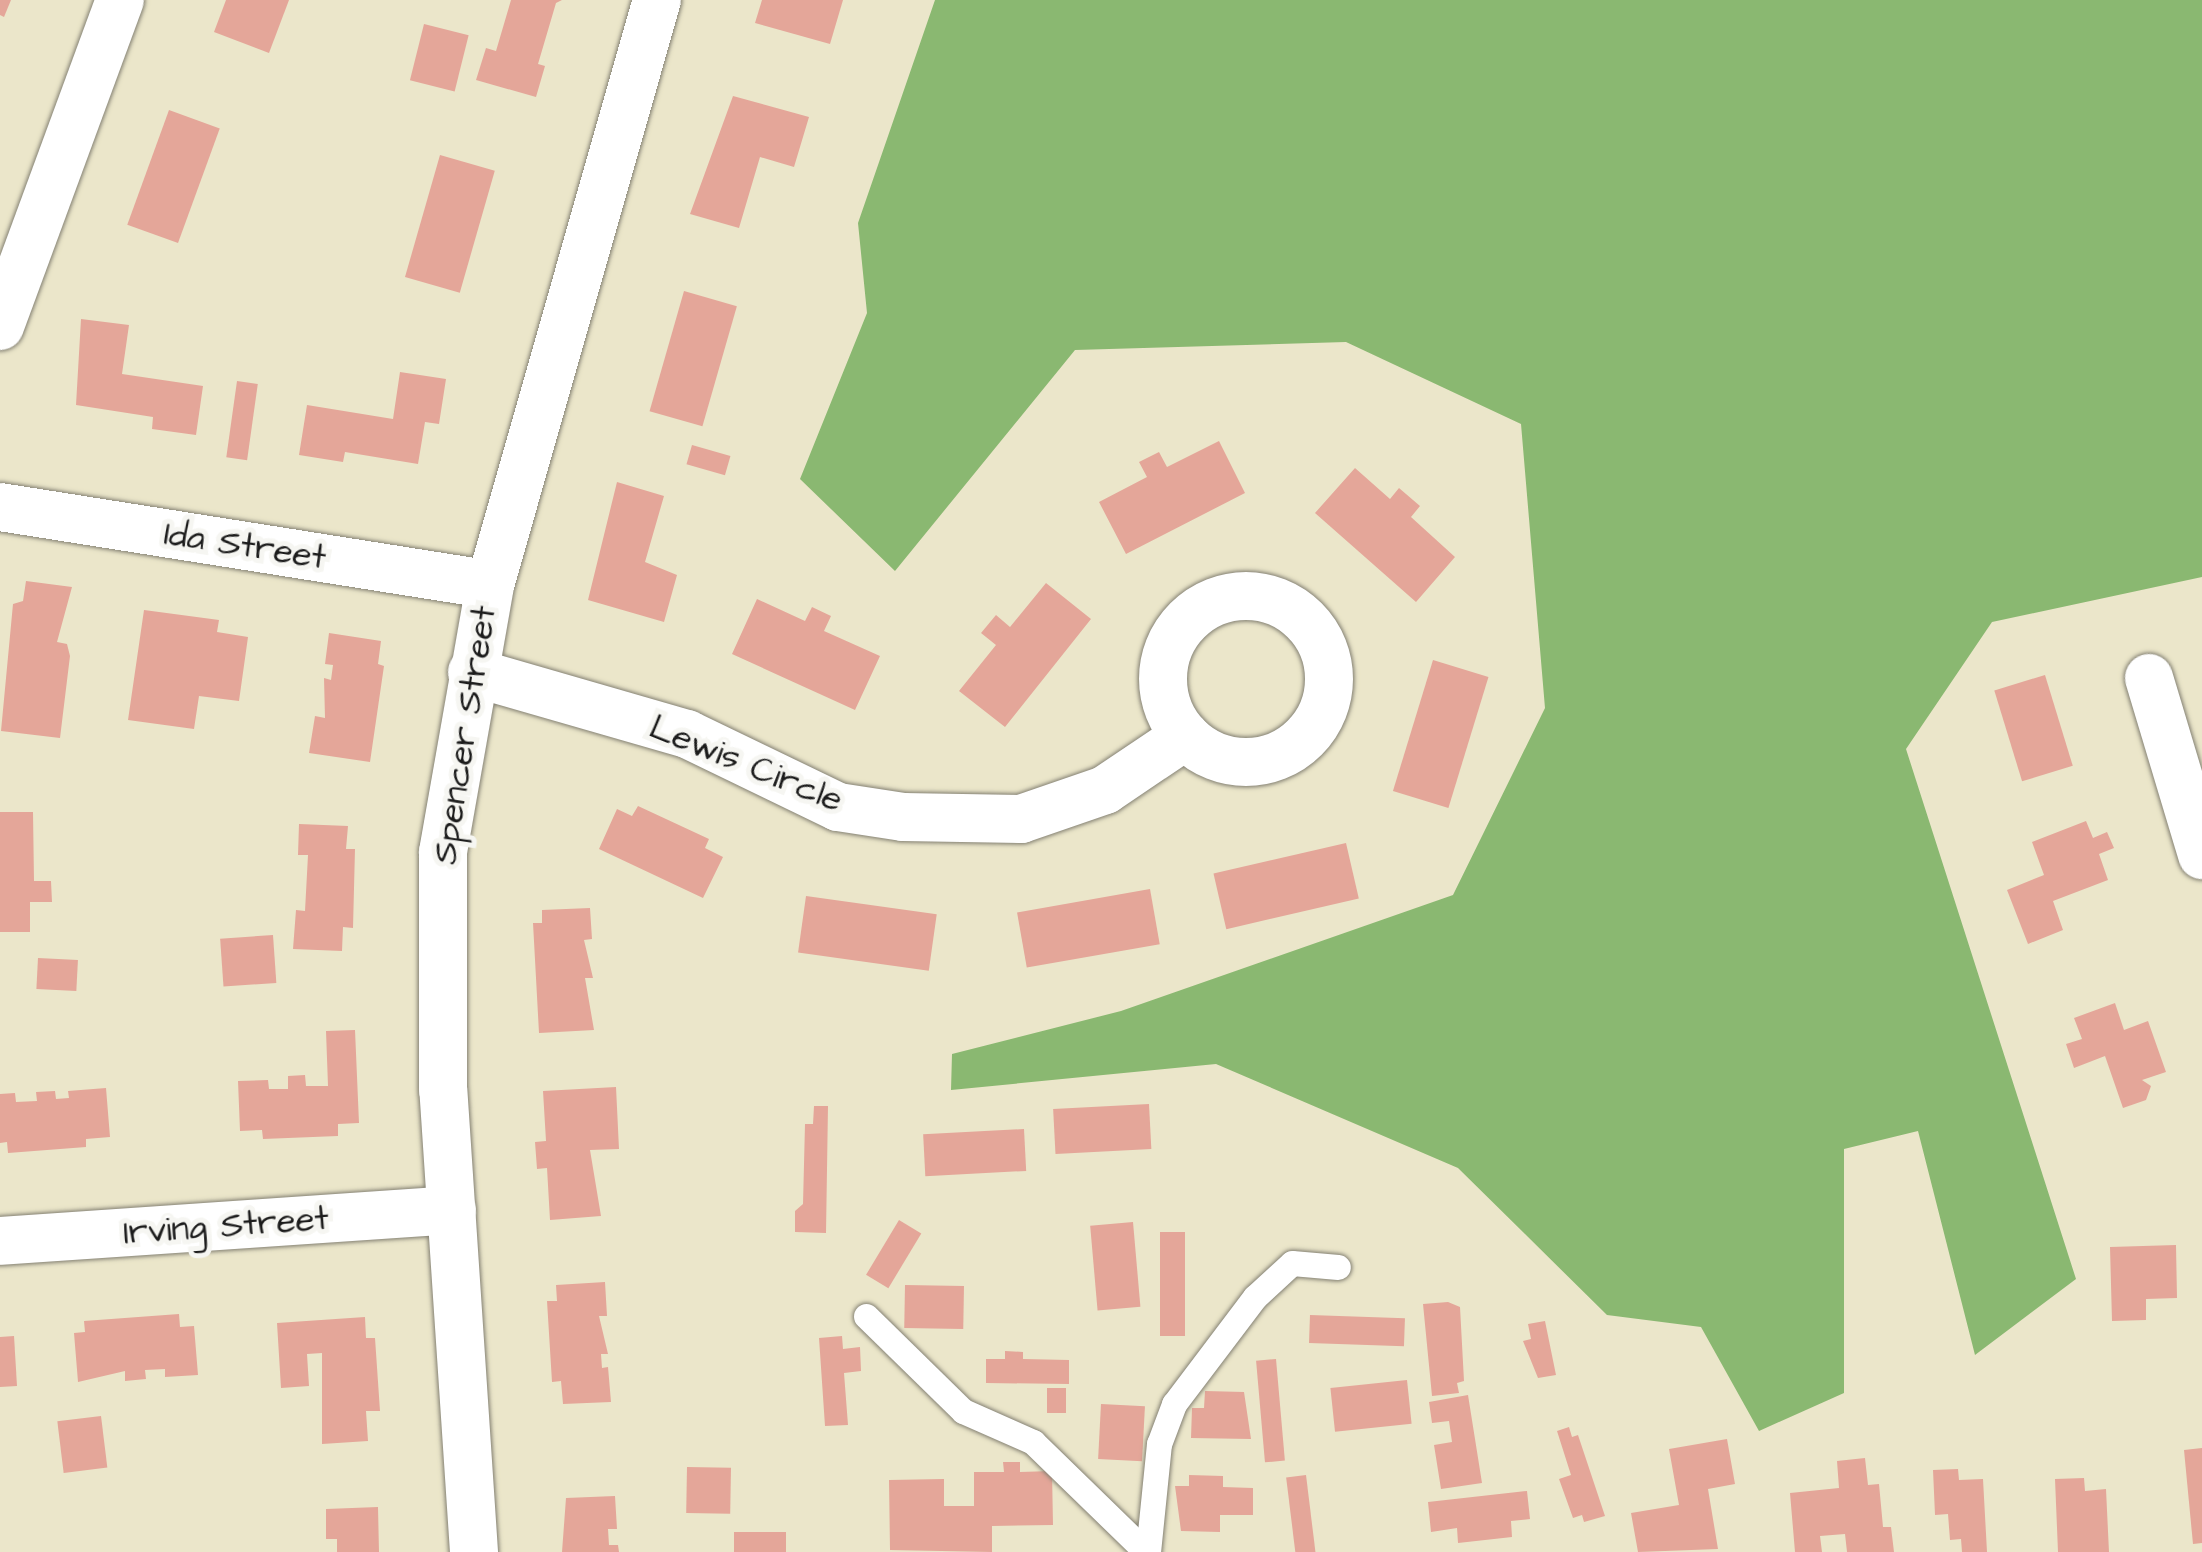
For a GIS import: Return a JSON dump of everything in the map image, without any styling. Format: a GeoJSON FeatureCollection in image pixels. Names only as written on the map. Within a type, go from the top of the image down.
{"type":"FeatureCollection","features":[{"type":"Feature","properties":{"kind":"street"},"geometry":{"type":"LineString","coordinates":[[0,326],[120,0]]}},
{"type":"Feature","properties":{"kind":"street","name":"Spencer Street"},"geometry":{"type":"LineString","coordinates":[[474,1552],[438,960],[442,852],[490,584],[657,0]]}},
{"type":"Feature","properties":{"kind":"street","name":"Ida Street"},"geometry":{"type":"LineString","coordinates":[[0,506],[490,584]]}},
{"type":"Feature","properties":{"kind":"street","name":"Lewis Circle"},"geometry":{"type":"LineString","coordinates":[[472,672],[687,734],[838,806],[904,817],[1021,819],[1105,790],[1185,736]]}},
{"type":"Feature","properties":{"kind":"street"},"geometry":{"type":"LineString","coordinates":[[2149,678],[2202,855]]}},
{"type":"Feature","properties":{"kind":"street","name":"Irving Street"},"geometry":{"type":"LineString","coordinates":[[0,1241],[452,1210]]}},
{"type":"Feature","properties":{"kind":"lane"},"geometry":{"type":"LineString","coordinates":[[1147,1552],[1159,1444],[1174,1404],[1255,1297],[1292,1262],[1338,1266]]}},
{"type":"Feature","properties":{"kind":"lane"},"geometry":{"type":"LineString","coordinates":[[866,1316],[964,1411],[1033,1442],[1147,1552]]}},
{"type":"Feature","properties":{"kind":"green space"},"geometry":{"type":"Polygon","coordinates":[[[935,0],[2202,0],[2202,577],[1992,622],[1906,749],[2076,1279],[1975,1355],[1918,1131],[1844,1149],[1844,1393],[1759,1431],[1701,1327],[1607,1315],[1458,1168],[1216,1064],[951,1090],[952,1054],[1121,1011],[1453,895],[1545,708],[1521,424],[1346,342],[1075,350],[895,571],[800,479],[867,313],[858,223],[935,0]]]}},
{"type":"Feature","properties":{"kind":"building"},"geometry":{"type":"Polygon","coordinates":[[[0,0],[11,0],[4,17],[0,15],[0,0]]]}},
{"type":"Feature","properties":{"kind":"building"},"geometry":{"type":"Polygon","coordinates":[[[226,0],[289,0],[269,53],[214,32],[226,0]]]}},
{"type":"Feature","properties":{"kind":"building"},"geometry":{"type":"Polygon","coordinates":[[[511,0],[562,0],[556,3],[538,64],[545,66],[536,97],[476,80],[486,48],[496,51],[511,0]]]}},
{"type":"Feature","properties":{"kind":"building"},"geometry":{"type":"Polygon","coordinates":[[[762,0],[843,0],[830,44],[755,23],[762,0]]]}},
{"type":"Feature","properties":{"kind":"building"},"geometry":{"type":"Polygon","coordinates":[[[424,24],[469,35],[455,91],[410,80],[424,24]]]}},
{"type":"Feature","properties":{"kind":"building"},"geometry":{"type":"Polygon","coordinates":[[[733,96],[809,117],[794,167],[760,157],[739,228],[690,214],[733,96]]]}},
{"type":"Feature","properties":{"kind":"building"},"geometry":{"type":"Polygon","coordinates":[[[169,110],[220,128],[178,243],[127,225],[169,110]]]}},
{"type":"Feature","properties":{"kind":"building"},"geometry":{"type":"Polygon","coordinates":[[[440,155],[495,171],[460,293],[405,277],[440,155]]]}},
{"type":"Feature","properties":{"kind":"building"},"geometry":{"type":"Polygon","coordinates":[[[684,291],[737,306],[702,426],[650,411],[684,291]]]}},
{"type":"Feature","properties":{"kind":"building"},"geometry":{"type":"Polygon","coordinates":[[[81,319],[129,325],[122,374],[203,386],[196,435],[152,429],[153,417],[76,405],[81,319]]]}},
{"type":"Feature","properties":{"kind":"building"},"geometry":{"type":"Polygon","coordinates":[[[400,372],[446,379],[439,424],[425,422],[418,464],[345,452],[343,462],[299,455],[307,405],[393,419],[400,372]]]}},
{"type":"Feature","properties":{"kind":"building"},"geometry":{"type":"Polygon","coordinates":[[[237,381],[258,384],[247,460],[226,457],[237,381]]]}},
{"type":"Feature","properties":{"kind":"building"},"geometry":{"type":"Polygon","coordinates":[[[1219,441],[1245,493],[1126,554],[1099,502],[1147,477],[1139,462],[1159,452],[1167,467],[1219,441]]]}},
{"type":"Feature","properties":{"kind":"building"},"geometry":{"type":"Polygon","coordinates":[[[692,445],[730,456],[725,475],[686,464],[692,445]]]}},
{"type":"Feature","properties":{"kind":"building"},"geometry":{"type":"Polygon","coordinates":[[[1355,468],[1390,499],[1399,488],[1420,506],[1411,517],[1455,557],[1416,602],[1315,513],[1355,468]]]}},
{"type":"Feature","properties":{"kind":"building"},"geometry":{"type":"Polygon","coordinates":[[[617,482],[664,496],[645,562],[677,575],[664,622],[588,600],[617,482]]]}},
{"type":"Feature","properties":{"kind":"building"},"geometry":{"type":"Polygon","coordinates":[[[26,581],[72,587],[57,642],[67,644],[70,656],[60,738],[1,731],[13,604],[23,601],[26,581]]]}},
{"type":"Feature","properties":{"kind":"building"},"geometry":{"type":"Polygon","coordinates":[[[1046,583],[1091,619],[1005,727],[959,691],[996,645],[981,633],[996,615],[1010,627],[1046,583]]]}},
{"type":"Feature","properties":{"kind":"building"},"geometry":{"type":"Polygon","coordinates":[[[757,599],[805,621],[812,607],[831,616],[824,631],[880,656],[855,710],[732,654],[757,599]]]}},
{"type":"Feature","properties":{"kind":"building"},"geometry":{"type":"Polygon","coordinates":[[[144,610],[219,620],[217,632],[248,637],[239,701],[199,696],[194,729],[128,720],[144,610]]]}},
{"type":"Feature","properties":{"kind":"building"},"geometry":{"type":"Polygon","coordinates":[[[329,633],[381,641],[378,664],[384,666],[370,762],[309,753],[315,716],[325,718],[324,678],[331,680],[333,665],[325,664],[329,633]]]}},
{"type":"Feature","properties":{"kind":"building"},"geometry":{"type":"Polygon","coordinates":[[[1433,660],[1488,677],[1448,808],[1393,791],[1433,660]]]}},
{"type":"Feature","properties":{"kind":"building"},"geometry":{"type":"Polygon","coordinates":[[[2045,675],[2073,766],[2022,781],[1994,690],[2045,675]]]}},
{"type":"Feature","properties":{"kind":"building"},"geometry":{"type":"Polygon","coordinates":[[[638,806],[709,839],[705,848],[723,857],[703,898],[599,849],[617,809],[632,816],[638,806]]]}},
{"type":"Feature","properties":{"kind":"building"},"geometry":{"type":"Polygon","coordinates":[[[0,812],[33,812],[34,881],[51,881],[52,902],[30,902],[30,932],[0,932],[0,812]]]}},
{"type":"Feature","properties":{"kind":"building"},"geometry":{"type":"Polygon","coordinates":[[[2086,821],[2093,838],[2107,832],[2114,848],[2099,854],[2108,880],[2053,901],[2063,930],[2028,944],[2007,890],[2044,875],[2032,842],[2086,821]]]}},
{"type":"Feature","properties":{"kind":"building"},"geometry":{"type":"Polygon","coordinates":[[[299,824],[348,826],[346,849],[355,849],[353,928],[343,927],[342,951],[293,949],[296,910],[305,911],[308,855],[298,855],[299,824]]]}},
{"type":"Feature","properties":{"kind":"building"},"geometry":{"type":"Polygon","coordinates":[[[1346,843],[1359,899],[1226,929],[1213,874],[1346,843]]]}},
{"type":"Feature","properties":{"kind":"building"},"geometry":{"type":"Polygon","coordinates":[[[1150,889],[1160,944],[1027,968],[1017,912],[1150,889]]]}},
{"type":"Feature","properties":{"kind":"building"},"geometry":{"type":"Polygon","coordinates":[[[806,896],[937,914],[929,971],[798,952],[806,896]]]}},
{"type":"Feature","properties":{"kind":"building"},"geometry":{"type":"Polygon","coordinates":[[[590,908],[592,939],[584,940],[593,978],[585,978],[594,1030],[539,1033],[533,923],[542,923],[542,910],[590,908]]]}},
{"type":"Feature","properties":{"kind":"building"},"geometry":{"type":"Polygon","coordinates":[[[273,935],[276,983],[223,987],[220,939],[273,935]]]}},
{"type":"Feature","properties":{"kind":"building"},"geometry":{"type":"Polygon","coordinates":[[[38,958],[78,960],[76,991],[36,989],[38,958]]]}},
{"type":"Feature","properties":{"kind":"building"},"geometry":{"type":"Polygon","coordinates":[[[2115,1003],[2124,1030],[2148,1021],[2166,1072],[2142,1080],[2151,1086],[2146,1100],[2123,1108],[2105,1056],[2074,1068],[2066,1044],[2082,1039],[2074,1018],[2115,1003]]]}},
{"type":"Feature","properties":{"kind":"building"},"geometry":{"type":"Polygon","coordinates":[[[355,1030],[359,1123],[338,1124],[338,1136],[263,1139],[262,1130],[240,1131],[238,1081],[268,1080],[269,1089],[288,1089],[288,1076],[305,1075],[306,1086],[328,1086],[326,1031],[355,1030]]]}},
{"type":"Feature","properties":{"kind":"building"},"geometry":{"type":"Polygon","coordinates":[[[616,1087],[619,1149],[590,1150],[601,1216],[550,1220],[547,1168],[537,1169],[535,1142],[546,1141],[543,1091],[616,1087]]]}},
{"type":"Feature","properties":{"kind":"building"},"geometry":{"type":"Polygon","coordinates":[[[106,1088],[110,1137],[86,1139],[86,1147],[8,1153],[7,1142],[0,1143],[0,1094],[15,1093],[16,1102],[37,1101],[36,1092],[55,1091],[56,1099],[69,1098],[68,1091],[106,1088]]]}},
{"type":"Feature","properties":{"kind":"building"},"geometry":{"type":"Polygon","coordinates":[[[1149,1104],[1151,1149],[1055,1154],[1053,1109],[1149,1104]]]}},
{"type":"Feature","properties":{"kind":"building"},"geometry":{"type":"Polygon","coordinates":[[[814,1106],[828,1106],[826,1233],[795,1232],[795,1211],[803,1204],[805,1124],[813,1124],[814,1106]]]}},
{"type":"Feature","properties":{"kind":"building"},"geometry":{"type":"Polygon","coordinates":[[[1024,1129],[1026,1171],[925,1176],[923,1134],[1024,1129]]]}},
{"type":"Feature","properties":{"kind":"building"},"geometry":{"type":"Polygon","coordinates":[[[899,1220],[921,1233],[888,1288],[866,1275],[899,1220]]]}},
{"type":"Feature","properties":{"kind":"building"},"geometry":{"type":"Polygon","coordinates":[[[1133,1222],[1140,1307],[1098,1310],[1090,1226],[1133,1222]]]}},
{"type":"Feature","properties":{"kind":"building"},"geometry":{"type":"Polygon","coordinates":[[[1160,1232],[1185,1232],[1185,1336],[1160,1336],[1160,1232]]]}},
{"type":"Feature","properties":{"kind":"building"},"geometry":{"type":"Polygon","coordinates":[[[2176,1245],[2177,1298],[2146,1299],[2146,1320],[2112,1321],[2110,1247],[2176,1245]]]}},
{"type":"Feature","properties":{"kind":"building"},"geometry":{"type":"Polygon","coordinates":[[[605,1282],[607,1316],[599,1316],[608,1354],[601,1354],[602,1368],[608,1367],[611,1402],[563,1404],[561,1381],[552,1382],[547,1301],[557,1301],[556,1285],[605,1282]]]}},
{"type":"Feature","properties":{"kind":"building"},"geometry":{"type":"Polygon","coordinates":[[[905,1285],[964,1286],[963,1329],[904,1328],[905,1285]]]}},
{"type":"Feature","properties":{"kind":"building"},"geometry":{"type":"Polygon","coordinates":[[[1448,1302],[1460,1307],[1464,1381],[1457,1383],[1459,1393],[1432,1396],[1423,1304],[1448,1302]]]}},
{"type":"Feature","properties":{"kind":"building"},"geometry":{"type":"Polygon","coordinates":[[[179,1314],[180,1327],[194,1326],[198,1375],[165,1377],[165,1369],[145,1370],[146,1379],[125,1381],[125,1371],[78,1382],[74,1333],[85,1332],[84,1321],[179,1314]]]}},
{"type":"Feature","properties":{"kind":"building"},"geometry":{"type":"Polygon","coordinates":[[[1310,1315],[1405,1318],[1404,1346],[1309,1343],[1310,1315]]]}},
{"type":"Feature","properties":{"kind":"building"},"geometry":{"type":"Polygon","coordinates":[[[365,1317],[366,1338],[375,1338],[380,1411],[366,1411],[368,1441],[322,1444],[322,1353],[307,1354],[309,1386],[281,1388],[277,1323],[365,1317]]]}},
{"type":"Feature","properties":{"kind":"building"},"geometry":{"type":"Polygon","coordinates":[[[1545,1321],[1556,1375],[1538,1378],[1523,1341],[1531,1339],[1528,1324],[1545,1321]]]}},
{"type":"Feature","properties":{"kind":"building"},"geometry":{"type":"Polygon","coordinates":[[[14,1336],[17,1386],[0,1387],[0,1337],[14,1336]]]}},
{"type":"Feature","properties":{"kind":"building"},"geometry":{"type":"Polygon","coordinates":[[[842,1336],[843,1349],[860,1347],[861,1371],[844,1373],[848,1425],[825,1426],[819,1338],[842,1336]]]}},
{"type":"Feature","properties":{"kind":"building"},"geometry":{"type":"Polygon","coordinates":[[[1005,1351],[1023,1352],[1023,1359],[1069,1360],[1069,1384],[986,1383],[986,1359],[1005,1359],[1005,1351]]]}},
{"type":"Feature","properties":{"kind":"building"},"geometry":{"type":"Polygon","coordinates":[[[1276,1359],[1285,1461],[1265,1462],[1256,1361],[1276,1359]]]}},
{"type":"Feature","properties":{"kind":"building"},"geometry":{"type":"Polygon","coordinates":[[[1407,1380],[1412,1424],[1335,1432],[1330,1388],[1407,1380]]]}},
{"type":"Feature","properties":{"kind":"building"},"geometry":{"type":"Polygon","coordinates":[[[1047,1388],[1066,1388],[1066,1413],[1047,1413],[1047,1388]]]}},
{"type":"Feature","properties":{"kind":"building"},"geometry":{"type":"Polygon","coordinates":[[[1205,1391],[1244,1392],[1251,1439],[1191,1438],[1192,1408],[1204,1408],[1205,1391]]]}},
{"type":"Feature","properties":{"kind":"building"},"geometry":{"type":"Polygon","coordinates":[[[1468,1395],[1482,1483],[1441,1489],[1434,1445],[1452,1442],[1449,1421],[1432,1423],[1429,1402],[1468,1395]]]}},
{"type":"Feature","properties":{"kind":"building"},"geometry":{"type":"Polygon","coordinates":[[[1101,1404],[1145,1406],[1142,1461],[1098,1459],[1101,1404]]]}},
{"type":"Feature","properties":{"kind":"building"},"geometry":{"type":"Polygon","coordinates":[[[101,1416],[107,1468],[64,1473],[57,1421],[101,1416]]]}},
{"type":"Feature","properties":{"kind":"building"},"geometry":{"type":"Polygon","coordinates":[[[1569,1427],[1572,1437],[1578,1435],[1605,1516],[1584,1522],[1582,1515],[1573,1518],[1559,1479],[1571,1475],[1557,1431],[1569,1427]]]}},
{"type":"Feature","properties":{"kind":"building"},"geometry":{"type":"Polygon","coordinates":[[[1727,1439],[1735,1484],[1708,1489],[1718,1549],[1638,1552],[1631,1513],[1679,1505],[1669,1449],[1727,1439]]]}},
{"type":"Feature","properties":{"kind":"building"},"geometry":{"type":"Polygon","coordinates":[[[2202,1448],[2202,1543],[2193,1544],[2184,1450],[2202,1448]]]}},
{"type":"Feature","properties":{"kind":"building"},"geometry":{"type":"Polygon","coordinates":[[[1865,1458],[1868,1485],[1879,1484],[1883,1527],[1891,1527],[1894,1552],[1847,1552],[1845,1534],[1820,1536],[1822,1552],[1795,1552],[1790,1493],[1839,1488],[1837,1461],[1865,1458]]]}},
{"type":"Feature","properties":{"kind":"building"},"geometry":{"type":"Polygon","coordinates":[[[1003,1462],[1020,1462],[1020,1472],[1052,1471],[1053,1525],[992,1526],[992,1552],[890,1550],[889,1480],[944,1479],[944,1506],[974,1506],[974,1472],[1004,1472],[1003,1462]]]}},
{"type":"Feature","properties":{"kind":"building"},"geometry":{"type":"Polygon","coordinates":[[[687,1467],[731,1468],[730,1514],[686,1513],[687,1467]]]}},
{"type":"Feature","properties":{"kind":"building"},"geometry":{"type":"Polygon","coordinates":[[[1958,1469],[1959,1480],[1983,1479],[1987,1552],[1962,1552],[1961,1539],[1950,1540],[1948,1514],[1935,1515],[1933,1470],[1958,1469]]]}},
{"type":"Feature","properties":{"kind":"building"},"geometry":{"type":"Polygon","coordinates":[[[1189,1475],[1223,1476],[1223,1487],[1253,1488],[1253,1515],[1220,1515],[1220,1532],[1181,1531],[1175,1486],[1189,1486],[1189,1475]]]}},
{"type":"Feature","properties":{"kind":"building"},"geometry":{"type":"Polygon","coordinates":[[[1306,1475],[1315,1552],[1295,1552],[1286,1477],[1306,1475]]]}},
{"type":"Feature","properties":{"kind":"building"},"geometry":{"type":"Polygon","coordinates":[[[2084,1478],[2085,1491],[2106,1489],[2109,1552],[2058,1552],[2055,1479],[2084,1478]]]}},
{"type":"Feature","properties":{"kind":"building"},"geometry":{"type":"Polygon","coordinates":[[[1527,1491],[1530,1519],[1511,1521],[1512,1537],[1458,1543],[1457,1528],[1431,1532],[1428,1502],[1527,1491]]]}},
{"type":"Feature","properties":{"kind":"building"},"geometry":{"type":"Polygon","coordinates":[[[615,1496],[617,1529],[608,1529],[609,1545],[618,1545],[619,1552],[562,1552],[566,1498],[615,1496]]]}},
{"type":"Feature","properties":{"kind":"building"},"geometry":{"type":"Polygon","coordinates":[[[378,1507],[379,1552],[337,1552],[337,1539],[326,1539],[326,1509],[378,1507]]]}},
{"type":"Feature","properties":{"kind":"building"},"geometry":{"type":"Polygon","coordinates":[[[734,1532],[786,1532],[786,1552],[734,1552],[734,1532]]]}}]}
